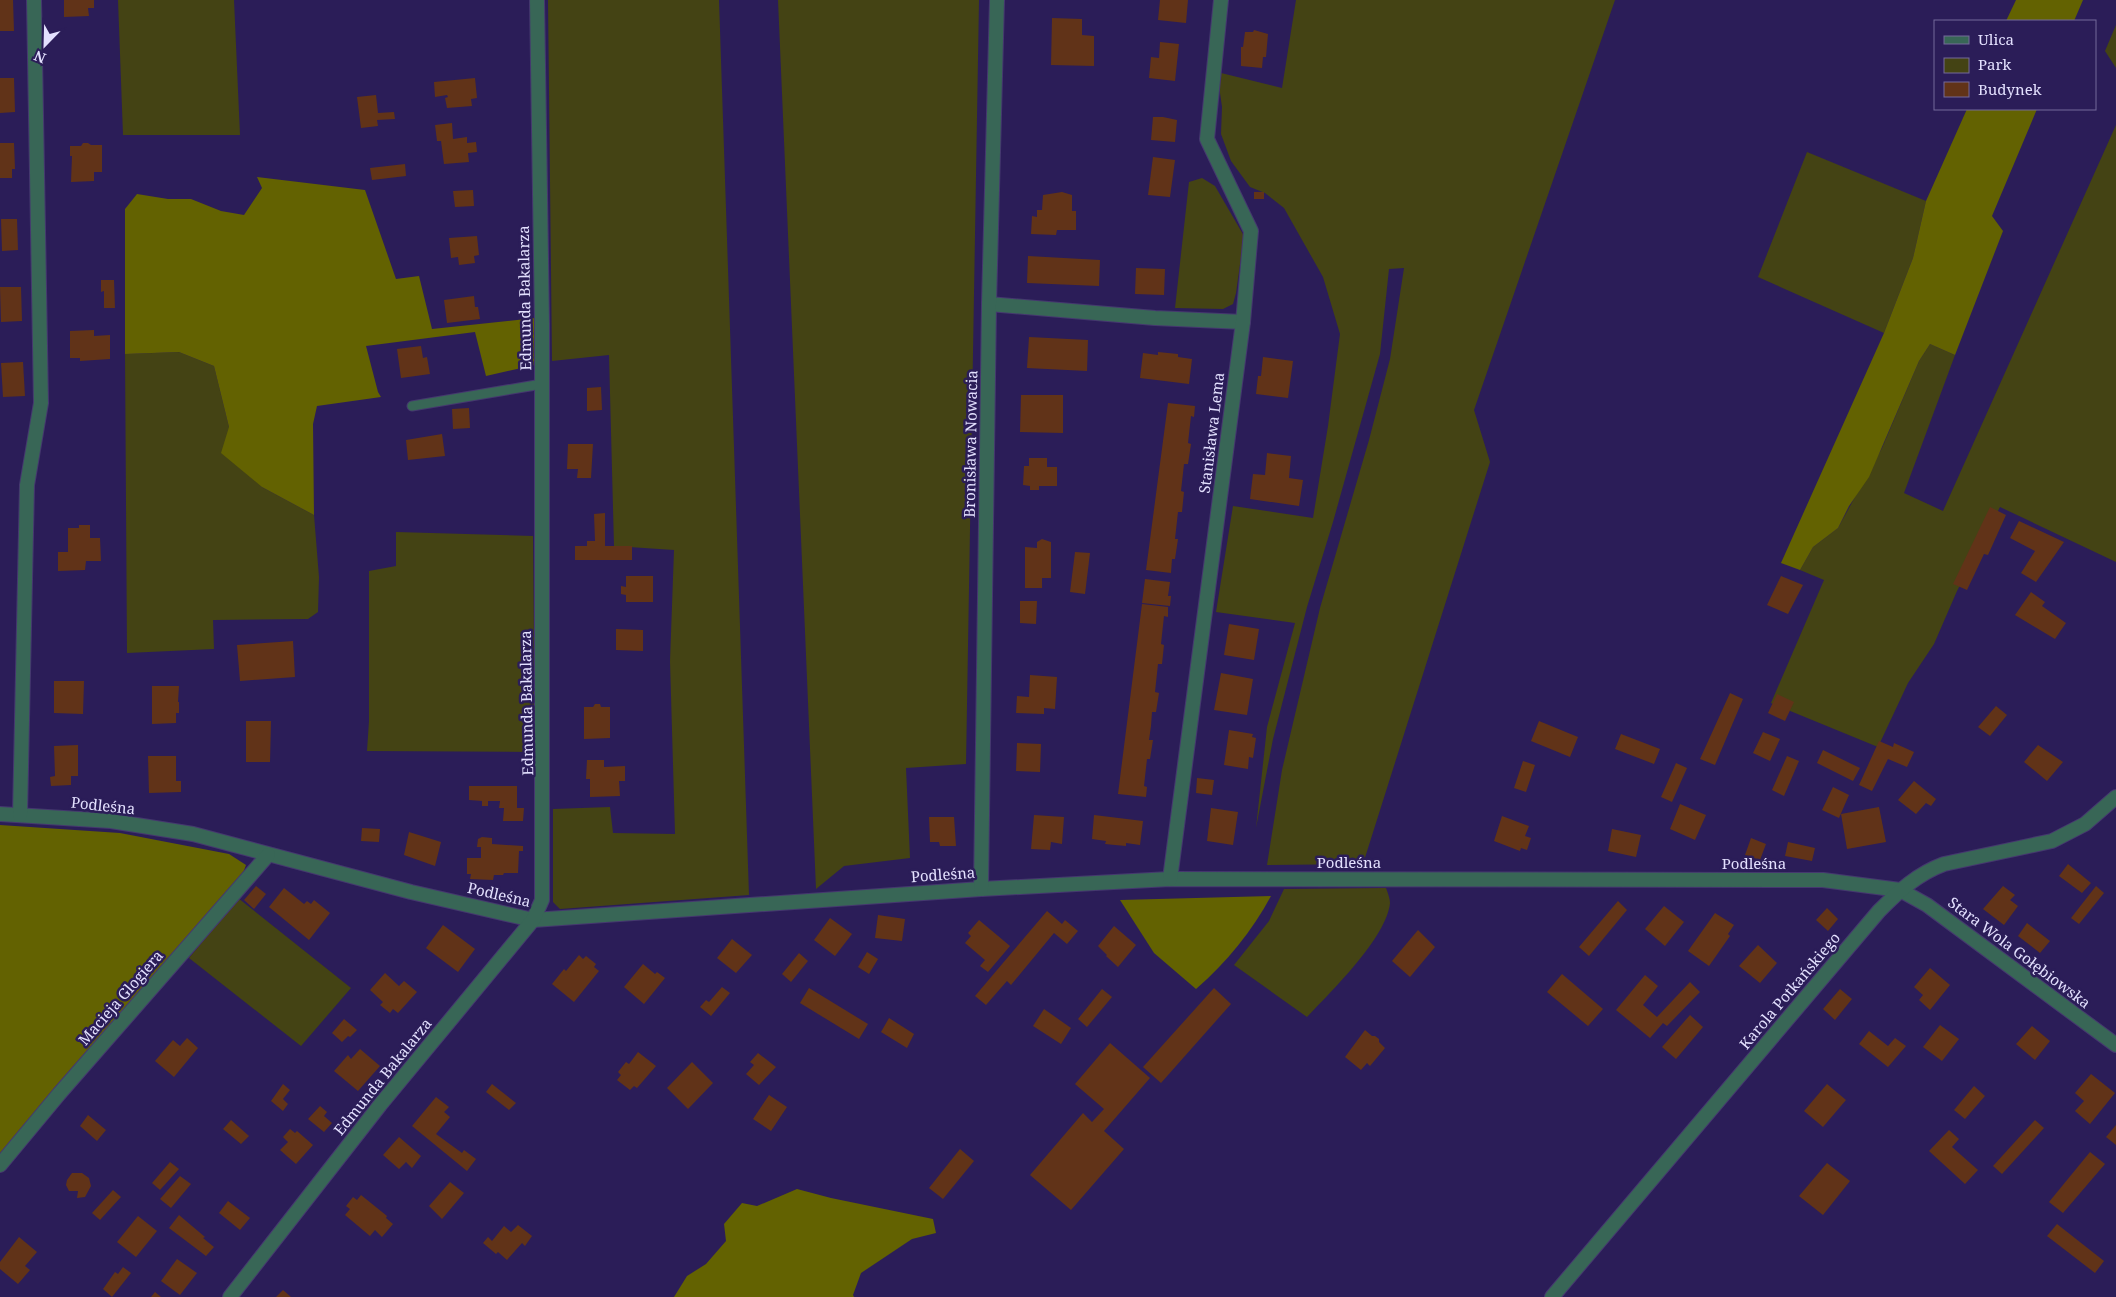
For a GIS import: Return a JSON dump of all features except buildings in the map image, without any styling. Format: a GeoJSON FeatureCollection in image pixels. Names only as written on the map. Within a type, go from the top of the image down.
{"type":"FeatureCollection","features":[{"type":"Feature","properties":{"kind":"street"},"geometry":{"type":"LineString","coordinates":[[20,815],[27,485],[41,403],[34,0]]}},
{"type":"Feature","properties":{"kind":"street","name":"Edmunda Bakalarza"},"geometry":{"type":"LineString","coordinates":[[230,1297],[380,1105],[533,920],[542,900],[542,384],[537,0]]}},
{"type":"Feature","properties":{"kind":"street","name":"Bronisława Nowacia"},"geometry":{"type":"LineString","coordinates":[[981,889],[989,304],[997,0]]}},
{"type":"Feature","properties":{"kind":"street","name":"Stanisława Lema"},"geometry":{"type":"LineString","coordinates":[[1170,879],[1243,322],[1251,231],[1206,139],[1221,0]]}},
{"type":"Feature","properties":{"kind":"street"},"geometry":{"type":"LineString","coordinates":[[989,304],[1155,318],[1243,322]]}},
{"type":"Feature","properties":{"kind":"street","name":"Karola Potkańskiego"},"geometry":{"type":"LineString","coordinates":[[1552,1297],[1879,911],[1900,890],[1930,869],[1944,864],[2052,840],[2085,824],[2116,797]]}},
{"type":"Feature","properties":{"kind":"street","name":"Podleśna"},"geometry":{"type":"LineString","coordinates":[[0,814],[111,821],[193,834],[411,892],[533,920],[981,889],[1170,879],[1823,880],[1900,890]]}},
{"type":"Feature","properties":{"kind":"street","name":"Macieja Glogiera"},"geometry":{"type":"LineString","coordinates":[[0,1165],[59,1094],[268,855]]}},
{"type":"Feature","properties":{"kind":"street","name":"Stara Wola Gołębiowska"},"geometry":{"type":"LineString","coordinates":[[1900,890],[1927,905],[2116,1045]]}},
{"type":"Feature","properties":{"kind":"lane"},"geometry":{"type":"LineString","coordinates":[[412,406],[542,384]]}},
{"type":"Feature","properties":{"kind":"green space"},"geometry":{"type":"Polygon","coordinates":[[[118,0],[234,0],[240,135],[123,135],[118,0]]]}},
{"type":"Feature","properties":{"kind":"green space"},"geometry":{"type":"Polygon","coordinates":[[[548,0],[719,0],[749,895],[560,909],[553,902],[553,809],[610,807],[613,833],[675,834],[670,661],[674,550],[614,546],[609,355],[552,361],[548,0]]]}},
{"type":"Feature","properties":{"kind":"green space"},"geometry":{"type":"Polygon","coordinates":[[[778,0],[979,0],[966,764],[906,768],[910,858],[844,866],[816,889],[778,0]]]}},
{"type":"Feature","properties":{"kind":"green space"},"geometry":{"type":"Polygon","coordinates":[[[1296,0],[1615,0],[1474,410],[1490,462],[1363,864],[1267,865],[1282,770],[1320,608],[1369,440],[1390,359],[1404,268],[1389,269],[1380,354],[1307,607],[1273,739],[1256,828],[1267,727],[1295,623],[1216,612],[1233,506],[1313,518],[1328,426],[1340,334],[1323,277],[1284,208],[1265,193],[1250,187],[1231,161],[1221,134],[1222,107],[1217,72],[1282,88],[1296,0]]]}},
{"type":"Feature","properties":{"kind":"green space"},"geometry":{"type":"Polygon","coordinates":[[[2116,25],[2116,68],[2105,51],[2116,25]]]}},
{"type":"Feature","properties":{"kind":"green space"},"geometry":{"type":"Polygon","coordinates":[[[2116,125],[2116,562],[2000,507],[1957,591],[1934,644],[1908,683],[1878,747],[1771,703],[1824,580],[1800,570],[1813,547],[1838,528],[1882,448],[1919,361],[1930,344],[1955,355],[1904,493],[1943,511],[2116,125]]]}},
{"type":"Feature","properties":{"kind":"green space"},"geometry":{"type":"Polygon","coordinates":[[[1807,152],[1926,201],[1913,258],[1884,333],[1758,277],[1807,152]]]}},
{"type":"Feature","properties":{"kind":"green space"},"geometry":{"type":"Polygon","coordinates":[[[1202,178],[1215,186],[1244,236],[1236,293],[1233,304],[1223,309],[1175,308],[1189,182],[1202,178]]]}},
{"type":"Feature","properties":{"kind":"green space"},"geometry":{"type":"Polygon","coordinates":[[[179,352],[214,366],[229,427],[262,487],[314,515],[319,577],[318,612],[308,619],[213,620],[214,649],[127,653],[125,354],[179,352]]]}},
{"type":"Feature","properties":{"kind":"green space"},"geometry":{"type":"Polygon","coordinates":[[[396,532],[533,536],[535,752],[367,751],[369,721],[369,571],[396,566],[396,532]]]}},
{"type":"Feature","properties":{"kind":"green space"},"geometry":{"type":"Polygon","coordinates":[[[1386,888],[1390,903],[1387,917],[1379,932],[1356,964],[1307,1017],[1234,965],[1269,921],[1284,889],[1386,888]]]}},
{"type":"Feature","properties":{"kind":"green space"},"geometry":{"type":"Polygon","coordinates":[[[238,898],[351,988],[301,1046],[189,958],[238,898]]]}},
{"type":"Feature","properties":{"kind":"shaded area"},"geometry":{"type":"Polygon","coordinates":[[[2016,0],[2083,0],[2074,20],[2006,20],[2016,0]]]}},
{"type":"Feature","properties":{"kind":"shaded area"},"geometry":{"type":"Polygon","coordinates":[[[1967,110],[2037,110],[1992,216],[2003,231],[1955,355],[1930,344],[1919,361],[1869,477],[1849,506],[1838,528],[1813,547],[1800,570],[1781,563],[1884,333],[1913,258],[1926,201],[1967,110]]]}},
{"type":"Feature","properties":{"kind":"shaded area"},"geometry":{"type":"Polygon","coordinates":[[[257,177],[365,190],[396,279],[419,276],[432,329],[535,318],[535,365],[486,376],[475,332],[366,346],[381,397],[317,406],[313,424],[314,515],[262,487],[221,453],[229,427],[214,366],[179,352],[125,354],[125,209],[137,194],[168,199],[191,199],[221,211],[244,215],[262,188],[257,177]]]}},
{"type":"Feature","properties":{"kind":"shaded area"},"geometry":{"type":"Polygon","coordinates":[[[0,825],[120,833],[229,854],[246,865],[243,873],[0,1155],[0,825]]]}},
{"type":"Feature","properties":{"kind":"shaded area"},"geometry":{"type":"Polygon","coordinates":[[[1271,896],[1238,946],[1196,989],[1154,953],[1120,900],[1271,896]]]}},
{"type":"Feature","properties":{"kind":"shaded area"},"geometry":{"type":"Polygon","coordinates":[[[797,1189],[933,1219],[936,1233],[912,1239],[861,1273],[853,1295],[854,1297],[674,1297],[687,1276],[706,1264],[726,1241],[724,1224],[742,1203],[757,1206],[797,1189]]]}}]}
